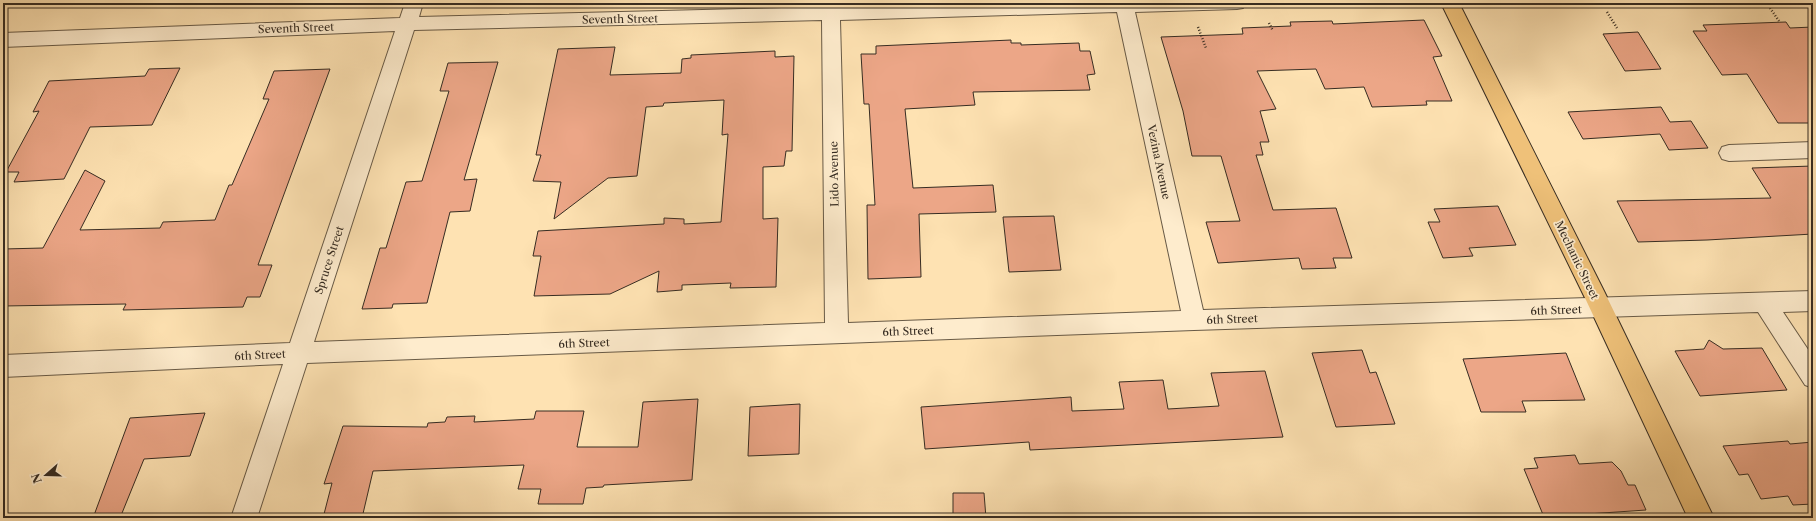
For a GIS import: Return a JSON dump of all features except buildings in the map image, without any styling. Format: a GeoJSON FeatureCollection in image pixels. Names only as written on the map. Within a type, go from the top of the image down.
{"type":"FeatureCollection","features":[{"type":"Feature","properties":{"kind":"main road","name":"Mechanic Street"},"geometry":{"type":"LineString","coordinates":[[1450,3],[1601,309],[1701,518]]}},
{"type":"Feature","properties":{"kind":"street","name":"Spruce Street"},"geometry":{"type":"LineString","coordinates":[[244,518],[414,3]]}},
{"type":"Feature","properties":{"kind":"street","name":"Seventh Street"},"geometry":{"type":"LineString","coordinates":[[3,40],[408,24],[1237,3]]}},
{"type":"Feature","properties":{"kind":"street","name":"Vezina Avenue"},"geometry":{"type":"LineString","coordinates":[[1124,5],[1194,320]]}},
{"type":"Feature","properties":{"kind":"street","name":"Lido Avenue"},"geometry":{"type":"LineString","coordinates":[[831,14],[837,334]]}},
{"type":"Feature","properties":{"kind":"street"},"geometry":{"type":"LineString","coordinates":[[1729,153],[1813,150]]}},
{"type":"Feature","properties":{"kind":"street","name":"6th Street"},"geometry":{"type":"LineString","coordinates":[[3,366],[298,353],[1194,320],[1601,309],[1813,300]]}},
{"type":"Feature","properties":{"kind":"street"},"geometry":{"type":"LineString","coordinates":[[1764,302],[1813,377]]}},
{"type":"Feature","properties":{"kind":"path"},"geometry":{"type":"LineString","coordinates":[[1770,8],[1779,21]]}},
{"type":"Feature","properties":{"kind":"path"},"geometry":{"type":"LineString","coordinates":[[1607,12],[1617,28]]}},
{"type":"Feature","properties":{"kind":"path"},"geometry":{"type":"LineString","coordinates":[[1269,23],[1273,32]]}},
{"type":"Feature","properties":{"kind":"path"},"geometry":{"type":"LineString","coordinates":[[1197,25],[1206,48]]}}]}
